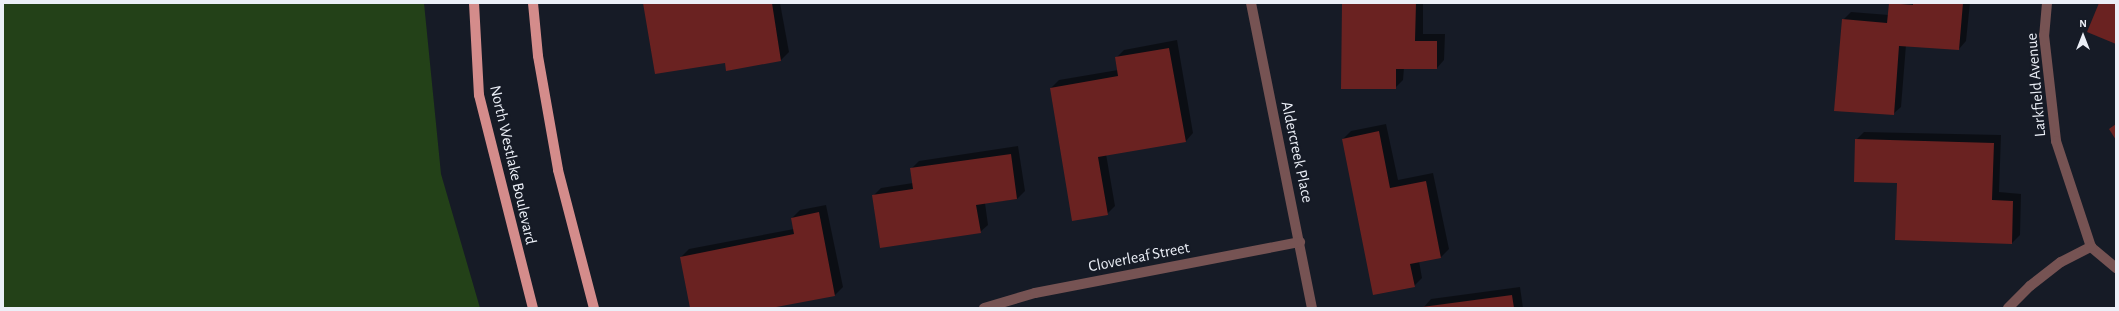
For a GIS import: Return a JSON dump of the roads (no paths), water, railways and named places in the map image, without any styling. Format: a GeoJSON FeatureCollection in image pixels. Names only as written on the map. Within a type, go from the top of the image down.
{"type":"FeatureCollection","features":[{"type":"Feature","properties":{"kind":"main road","name":"North Westlake Boulevard"},"geometry":{"type":"LineString","coordinates":[[474,3],[479,95],[533,308]]}},
{"type":"Feature","properties":{"kind":"main road"},"geometry":{"type":"LineString","coordinates":[[532,3],[538,56],[558,170],[594,308]]}},
{"type":"Feature","properties":{"kind":"street","name":"Aldercreek Place"},"geometry":{"type":"LineString","coordinates":[[1251,3],[1312,308]]}},
{"type":"Feature","properties":{"kind":"street","name":"Larkfield Avenue"},"geometry":{"type":"LineString","coordinates":[[2048,3],[2044,35],[2056,141],[2091,247]]}},
{"type":"Feature","properties":{"kind":"street","name":"Cloverleaf Street"},"geometry":{"type":"LineString","coordinates":[[984,308],[1035,293],[1300,242]]}},
{"type":"Feature","properties":{"kind":"street"},"geometry":{"type":"LineString","coordinates":[[2008,308],[2030,286],[2061,262],[2091,247],[2116,268]]}}]}
